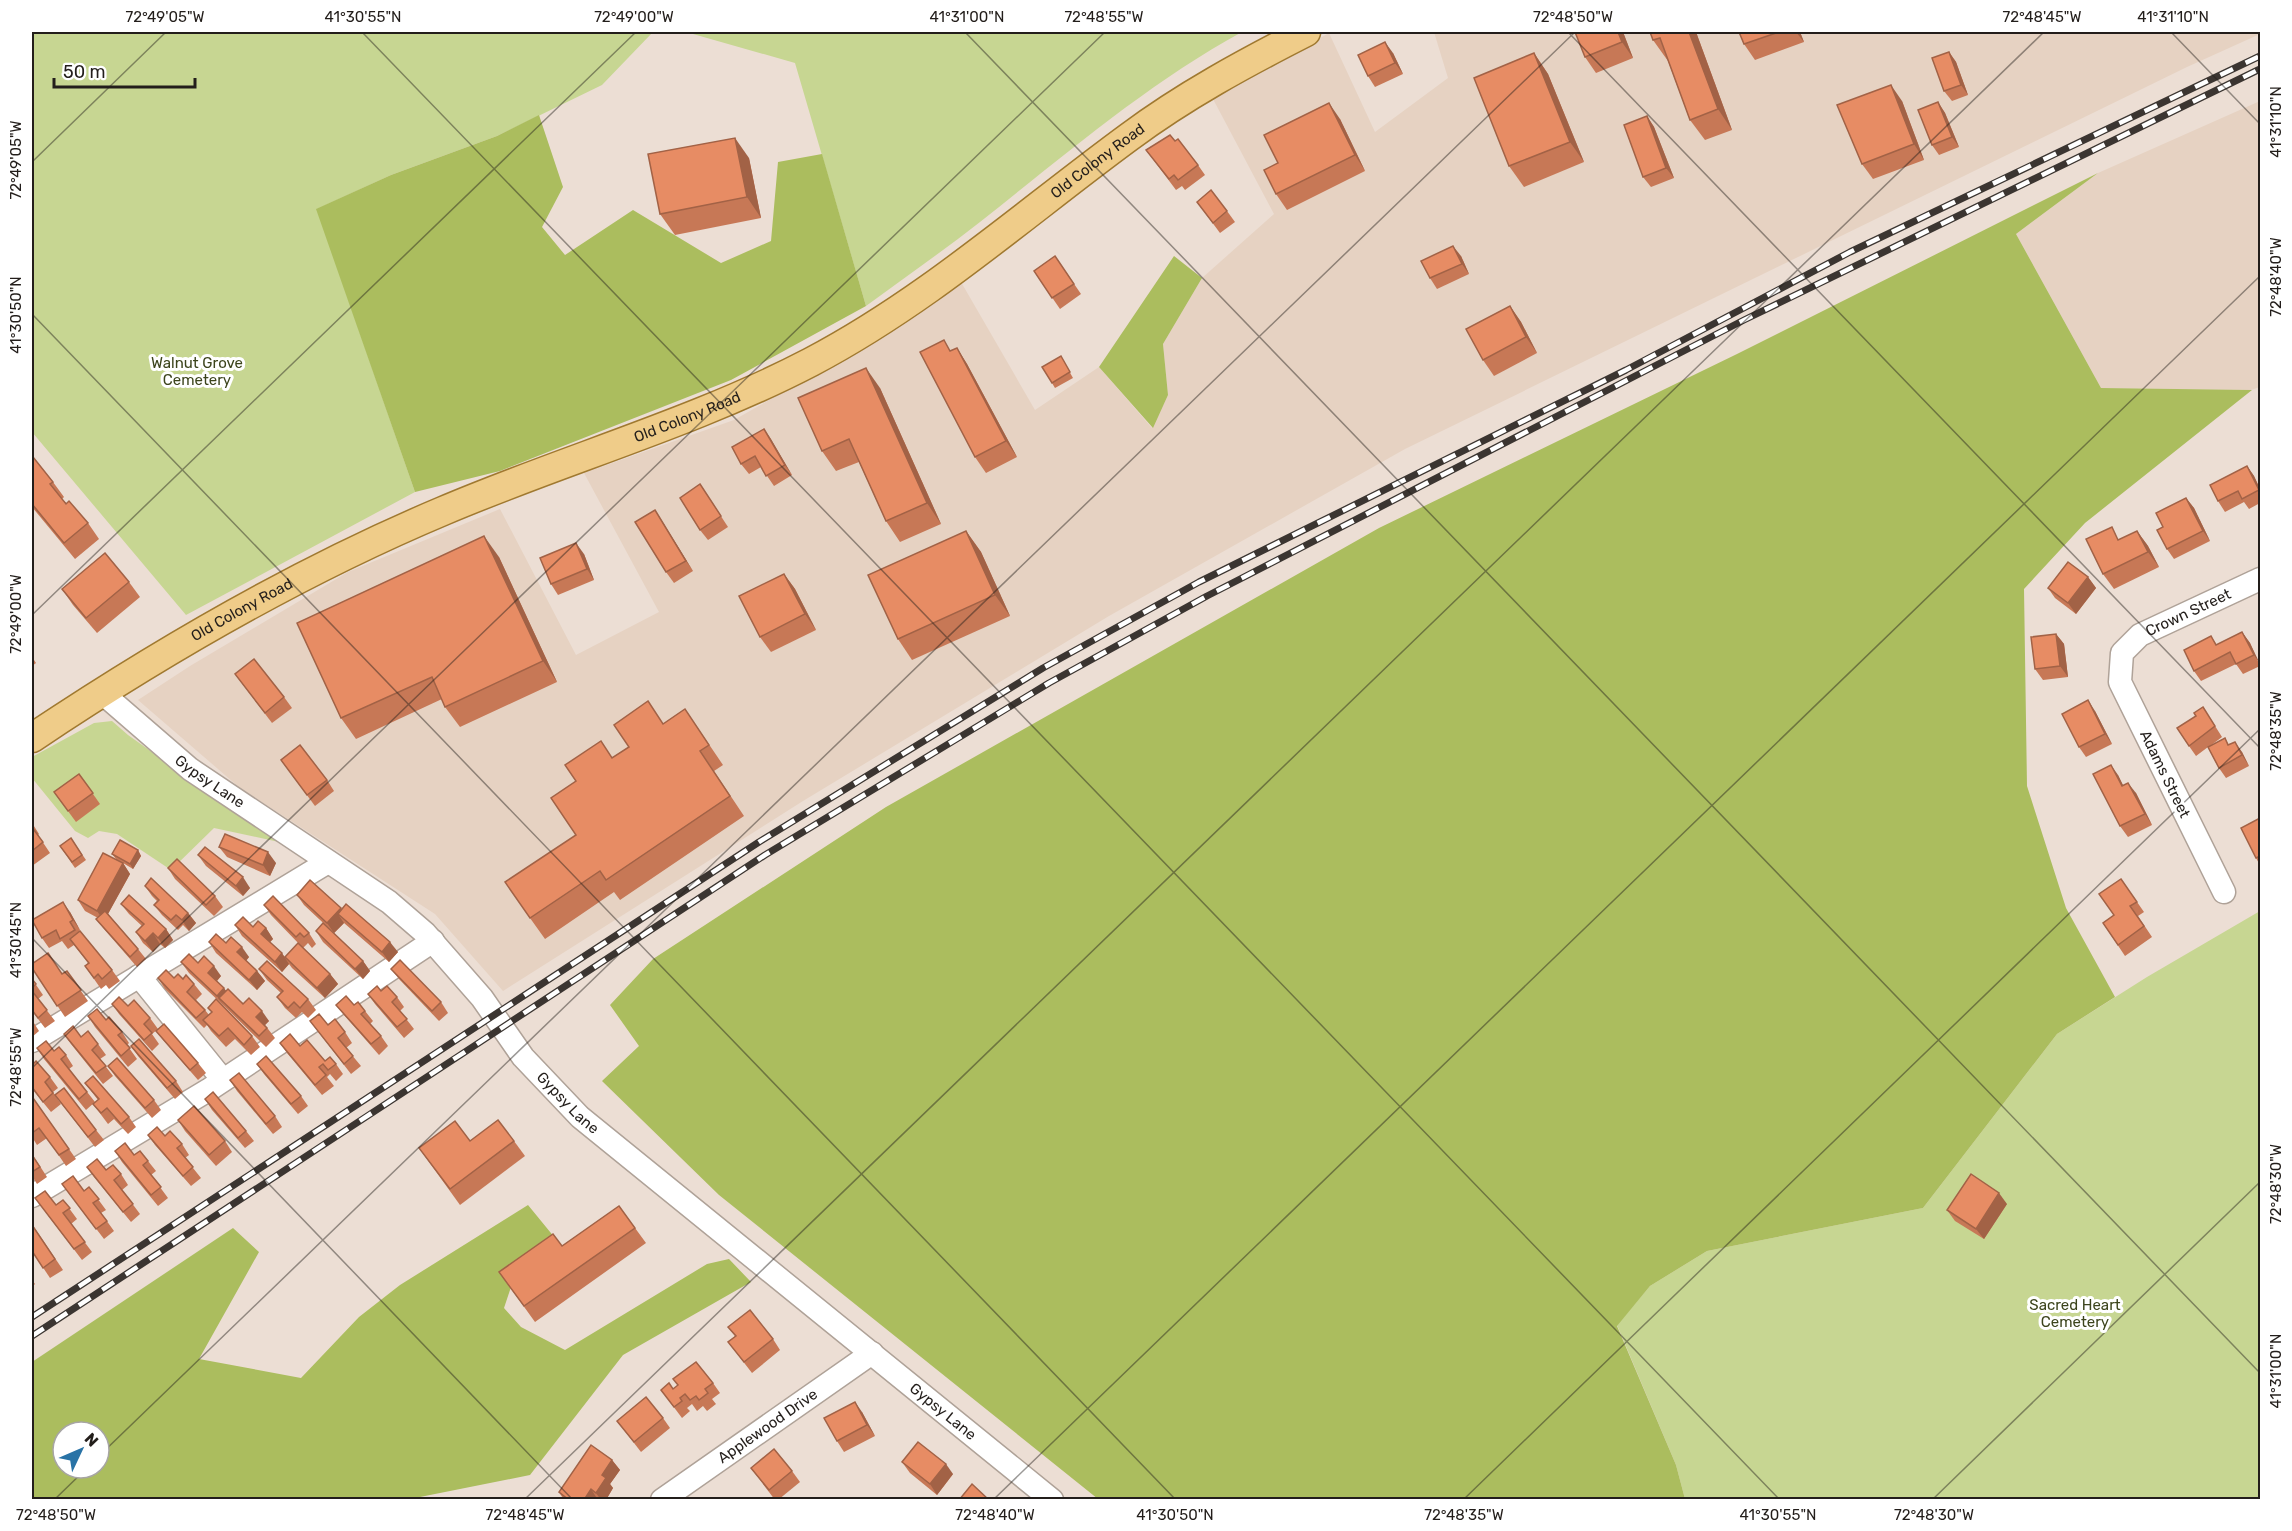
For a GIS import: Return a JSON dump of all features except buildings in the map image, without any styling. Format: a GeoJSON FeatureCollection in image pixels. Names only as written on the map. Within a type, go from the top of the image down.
{"type":"FeatureCollection","features":[{"type":"Feature","properties":{"kind":"main road","name":"Old Colony Road"},"geometry":{"type":"LineString","coordinates":[[32,738],[101,692],[226,618],[373,542],[502,486],[750,390],[841,345],[918,298],[1130,136],[1195,93],[1306,32]]}},
{"type":"Feature","properties":{"kind":"street","name":"Crown Street"},"geometry":{"type":"LineString","coordinates":[[2122,653],[2140,635],[2260,579]]}},
{"type":"Feature","properties":{"kind":"street","name":"Adams Street"},"geometry":{"type":"LineString","coordinates":[[2122,653],[2120,682],[2224,892]]}},
{"type":"Feature","properties":{"kind":"street","name":"Gypsy Lane"},"geometry":{"type":"LineString","coordinates":[[101,692],[190,769],[389,902],[433,941],[482,998],[523,1057],[580,1117],[1052,1500]]}},
{"type":"Feature","properties":{"kind":"street"},"geometry":{"type":"LineString","coordinates":[[32,1041],[328,862]]}},
{"type":"Feature","properties":{"kind":"street"},"geometry":{"type":"LineString","coordinates":[[32,1196],[223,1080],[433,941]]}},
{"type":"Feature","properties":{"kind":"street"},"geometry":{"type":"LineString","coordinates":[[139,976],[223,1080]]}},
{"type":"Feature","properties":{"kind":"street","name":"Applewood Drive"},"geometry":{"type":"LineString","coordinates":[[662,1500],[872,1353]]}},
{"type":"Feature","properties":{"kind":"shaded area"},"geometry":{"type":"Polygon","coordinates":[[[1434,32],[2260,32],[2260,34],[2187,67],[1405,449],[1109,616],[803,801],[503,991],[435,914],[240,788],[138,700],[190,666],[348,572],[500,509],[576,655],[659,612],[584,473],[734,420],[857,350],[961,282],[1035,410],[1099,367],[1152,428],[1168,395],[1163,344],[1202,278],[1274,214],[1213,99],[1329,33],[1375,132],[1448,78],[1434,32]]]}},
{"type":"Feature","properties":{"kind":"shaded area"},"geometry":{"type":"Polygon","coordinates":[[[2260,101],[2260,387],[2251,390],[2101,388],[2016,234],[2098,173],[2260,101]]]}},
{"type":"Feature","properties":{"kind":"green space","name":"Walnut Grove Cemetery"},"geometry":{"type":"Polygon","coordinates":[[[32,32],[653,32],[602,85],[497,136],[391,175],[317,209],[415,492],[186,615],[32,432],[32,32]]]}},
{"type":"Feature","properties":{"kind":"green space"},"geometry":{"type":"Polygon","coordinates":[[[686,32],[1242,32],[1207,52],[1140,97],[966,233],[866,306],[795,63],[686,32]]]}},
{"type":"Feature","properties":{"kind":"green space"},"geometry":{"type":"Polygon","coordinates":[[[539,115],[563,187],[542,227],[565,255],[633,210],[721,263],[771,241],[778,162],[822,154],[866,306],[731,380],[500,471],[415,492],[316,209],[391,175],[497,136],[539,115]]]}},
{"type":"Feature","properties":{"kind":"green space"},"geometry":{"type":"Polygon","coordinates":[[[2098,173],[2016,234],[2101,388],[2252,390],[2085,523],[2024,589],[2027,786],[2066,908],[2115,997],[2057,1034],[1923,1208],[1707,1251],[1650,1286],[1617,1326],[1676,1465],[1685,1499],[1098,1499],[719,1195],[602,1081],[639,1046],[610,1005],[653,959],[886,807],[1379,528],[1737,354],[2098,173]]]}},
{"type":"Feature","properties":{"kind":"green space"},"geometry":{"type":"Polygon","coordinates":[[[1174,256],[1202,278],[1163,344],[1168,395],[1153,428],[1099,367],[1174,256]]]}},
{"type":"Feature","properties":{"kind":"green space"},"geometry":{"type":"Polygon","coordinates":[[[112,721],[128,735],[279,842],[214,828],[171,870],[117,834],[99,831],[88,838],[75,831],[32,778],[32,757],[94,723],[112,721]]]}},
{"type":"Feature","properties":{"kind":"green space","name":"Sacred Heart Cemetery"},"geometry":{"type":"Polygon","coordinates":[[[2260,911],[2260,1499],[1685,1499],[1676,1465],[1617,1325],[1650,1286],[1707,1251],[1923,1208],[2057,1034],[2147,977],[2260,911]]]}},
{"type":"Feature","properties":{"kind":"green space"},"geometry":{"type":"Polygon","coordinates":[[[528,1205],[564,1249],[511,1287],[504,1308],[521,1327],[565,1350],[707,1264],[729,1259],[751,1282],[623,1355],[530,1475],[405,1500],[32,1500],[32,1362],[233,1228],[259,1252],[199,1359],[301,1378],[359,1317],[400,1285],[528,1205]]]}},
{"type":"Feature","properties":{"kind":"railway"},"geometry":{"type":"LineString","coordinates":[[32,1317],[759,842],[1043,668],[1199,582],[1626,370],[1850,252],[2260,56]]}},
{"type":"Feature","properties":{"kind":"railway"},"geometry":{"type":"LineString","coordinates":[[32,1336],[765,855],[1049,683],[1207,596],[1744,320],[2260,69]]}}]}
